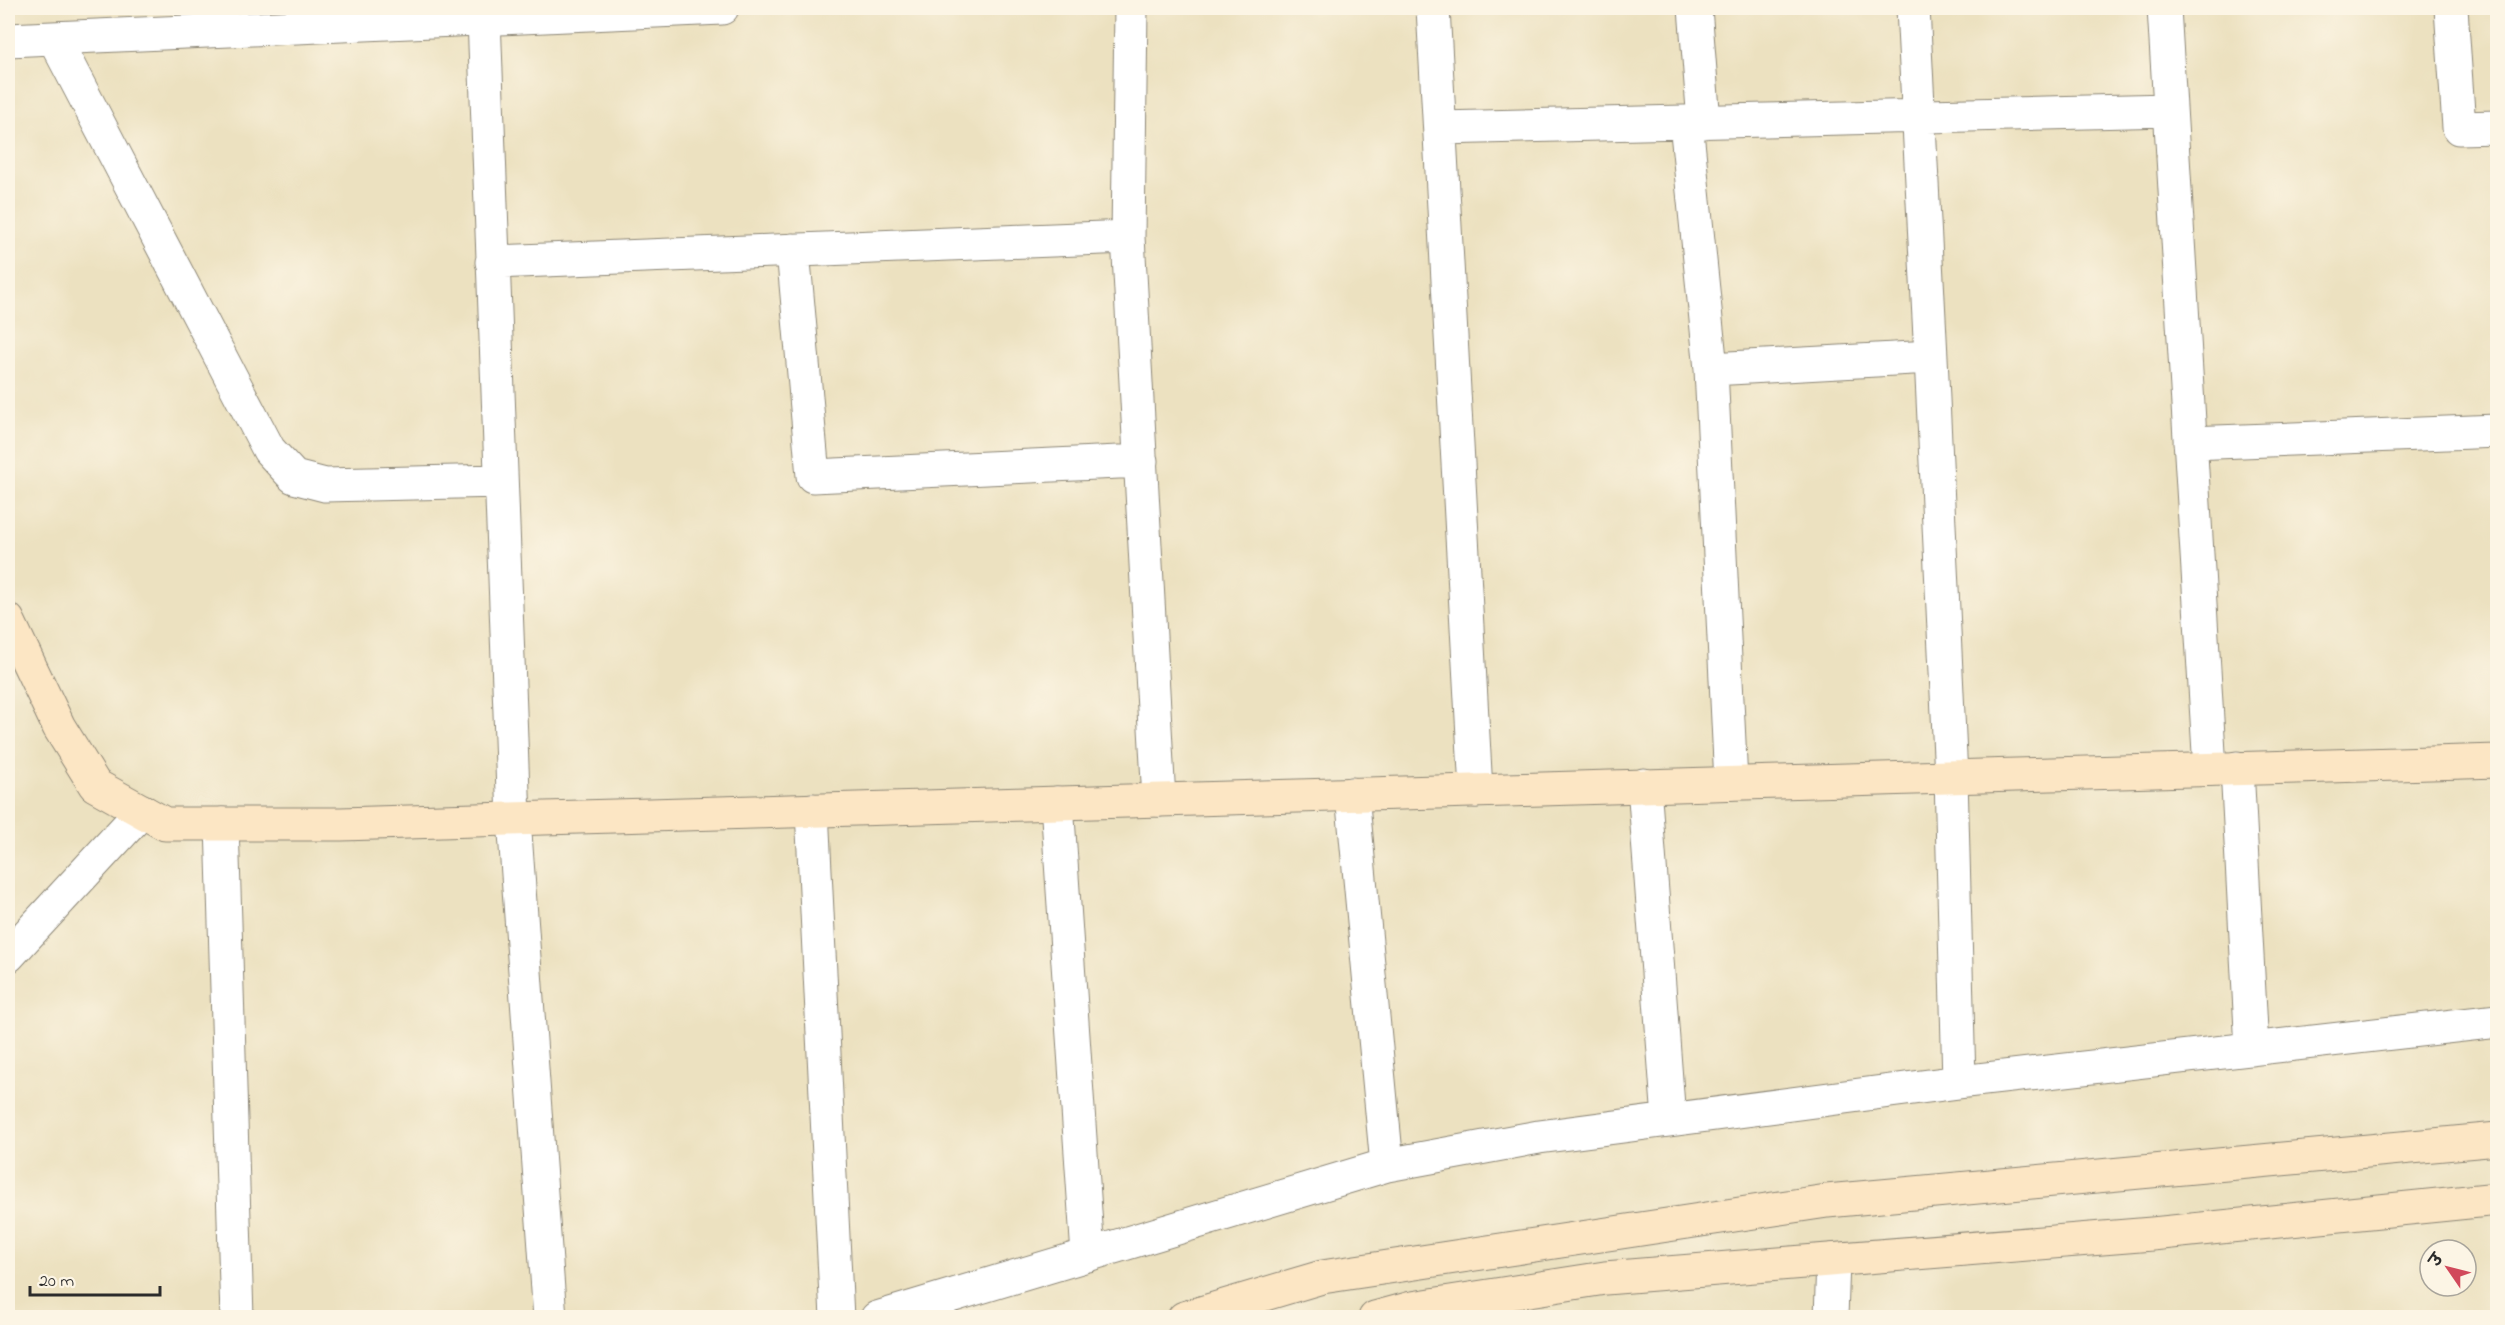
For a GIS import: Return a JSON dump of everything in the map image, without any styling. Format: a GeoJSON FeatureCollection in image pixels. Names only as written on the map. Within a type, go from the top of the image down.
{"type":"FeatureCollection","features":[{"type":"Feature","properties":{"kind":"street"},"geometry":{"type":"LineString","coordinates":[[8,40],[484,18],[576,11],[722,8]]}},
{"type":"Feature","properties":{"kind":"street"},"geometry":{"type":"LineString","coordinates":[[1131,8],[1128,237],[1160,800]]}},
{"type":"Feature","properties":{"kind":"street"},"geometry":{"type":"LineString","coordinates":[[1433,8],[1476,791]]}},
{"type":"Feature","properties":{"kind":"street"},"geometry":{"type":"LineString","coordinates":[[1695,8],[1695,122],[1711,369],[1731,783]]}},
{"type":"Feature","properties":{"kind":"street"},"geometry":{"type":"LineString","coordinates":[[1913,8],[1921,116],[1951,777],[1959,1082]]}},
{"type":"Feature","properties":{"kind":"street"},"geometry":{"type":"LineString","coordinates":[[2164,8],[2190,443],[2252,1049]]}},
{"type":"Feature","properties":{"kind":"street"},"geometry":{"type":"LineString","coordinates":[[2451,8],[2459,128],[2498,127]]}},
{"type":"Feature","properties":{"kind":"street"},"geometry":{"type":"LineString","coordinates":[[484,18],[514,819],[550,1317]]}},
{"type":"Feature","properties":{"kind":"street"},"geometry":{"type":"LineString","coordinates":[[54,38],[269,450],[294,477],[325,485],[501,481]]}},
{"type":"Feature","properties":{"kind":"street"},"geometry":{"type":"LineString","coordinates":[[1440,128],[2170,110]]}},
{"type":"Feature","properties":{"kind":"street"},"geometry":{"type":"LineString","coordinates":[[492,262],[1128,237]]}},
{"type":"Feature","properties":{"kind":"street"},"geometry":{"type":"LineString","coordinates":[[793,250],[813,476],[1141,460]]}},
{"type":"Feature","properties":{"kind":"street"},"geometry":{"type":"LineString","coordinates":[[1711,369],[1931,357]]}},
{"type":"Feature","properties":{"kind":"street"},"geometry":{"type":"LineString","coordinates":[[2190,443],[2498,431]]}},
{"type":"Feature","properties":{"kind":"street"},"geometry":{"type":"LineString","coordinates":[[8,620],[59,727],[95,785],[165,824],[514,819],[2498,761]]}},
{"type":"Feature","properties":{"kind":"street"},"geometry":{"type":"LineString","coordinates":[[1644,786],[1670,1120]]}},
{"type":"Feature","properties":{"kind":"street"},"geometry":{"type":"LineString","coordinates":[[1352,794],[1387,1165]]}},
{"type":"Feature","properties":{"kind":"street"},"geometry":{"type":"LineString","coordinates":[[1057,803],[1088,1255]]}},
{"type":"Feature","properties":{"kind":"street"},"geometry":{"type":"LineString","coordinates":[[812,810],[837,1317]]}},
{"type":"Feature","properties":{"kind":"street"},"geometry":{"type":"LineString","coordinates":[[8,956],[141,811]]}},
{"type":"Feature","properties":{"kind":"street"},"geometry":{"type":"LineString","coordinates":[[222,824],[237,1317]]}},
{"type":"Feature","properties":{"kind":"street"},"geometry":{"type":"LineString","coordinates":[[877,1317],[1387,1165],[1539,1137],[1959,1082],[2498,1021]]}},
{"type":"Feature","properties":{"kind":"street"},"geometry":{"type":"LineString","coordinates":[[1184,1317],[1322,1277],[1827,1201],[2498,1138]]}},
{"type":"Feature","properties":{"kind":"street"},"geometry":{"type":"LineString","coordinates":[[1375,1317],[1412,1308],[1605,1278],[2152,1234],[2498,1198]]}},
{"type":"Feature","properties":{"kind":"street"},"geometry":{"type":"LineString","coordinates":[[1831,1317],[1833,1260]]}}]}
